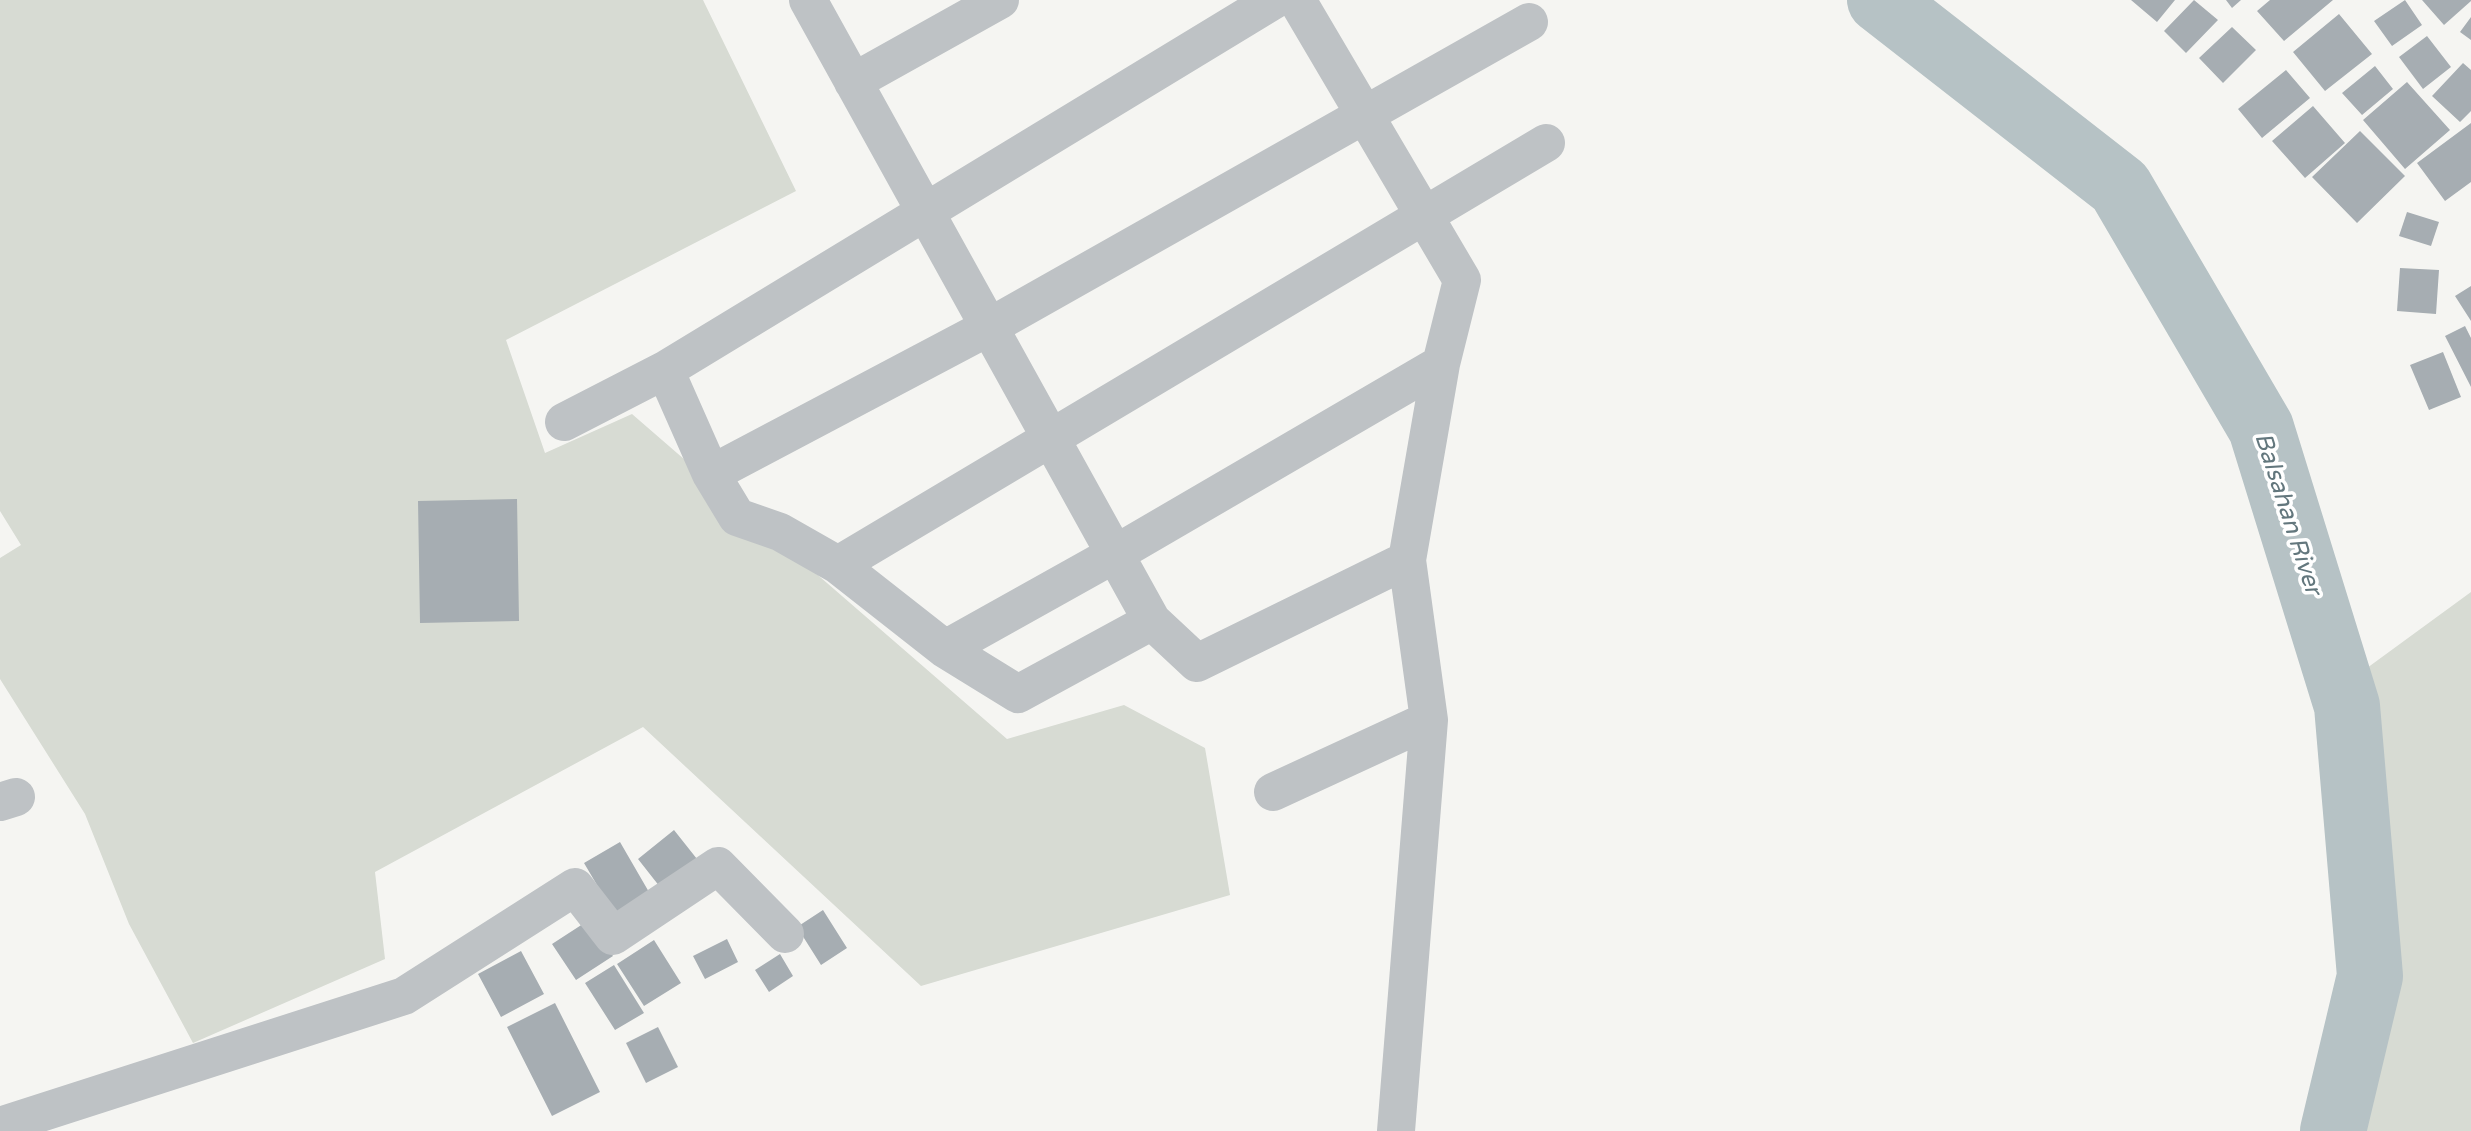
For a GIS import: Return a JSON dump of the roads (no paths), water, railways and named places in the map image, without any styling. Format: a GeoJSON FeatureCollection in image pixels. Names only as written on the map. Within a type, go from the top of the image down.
{"type":"FeatureCollection","features":[{"type":"Feature","properties":{"kind":"street"},"geometry":{"type":"LineString","coordinates":[[808,0],[1152,621],[1197,663],[1407,560]]}},
{"type":"Feature","properties":{"kind":"street"},"geometry":{"type":"LineString","coordinates":[[853,82],[1000,0]]}},
{"type":"Feature","properties":{"kind":"street"},"geometry":{"type":"LineString","coordinates":[[564,422],[665,370],[1274,0]]}},
{"type":"Feature","properties":{"kind":"street"},"geometry":{"type":"LineString","coordinates":[[1297,0],[1462,280],[1441,364],[1407,560],[1429,720],[1396,1131]]}},
{"type":"Feature","properties":{"kind":"street"},"geometry":{"type":"LineString","coordinates":[[711,474],[989,327],[1529,22]]}},
{"type":"Feature","properties":{"kind":"street"},"geometry":{"type":"LineString","coordinates":[[838,565],[1546,143]]}},
{"type":"Feature","properties":{"kind":"street"},"geometry":{"type":"LineString","coordinates":[[945,649],[1115,554],[1441,364]]}},
{"type":"Feature","properties":{"kind":"street"},"geometry":{"type":"LineString","coordinates":[[665,370],[711,474],[737,517],[780,531],[838,565],[945,649],[1018,694],[1152,621]]}},
{"type":"Feature","properties":{"kind":"street"},"geometry":{"type":"LineString","coordinates":[[1273,792],[1429,720]]}},
{"type":"Feature","properties":{"kind":"street"},"geometry":{"type":"LineString","coordinates":[[0,1126],[404,996],[575,887],[613,936],[719,866],[785,934]]}},
{"type":"Feature","properties":{"kind":"waterway","name":"Balsahan River"},"geometry":{"type":"LineString","coordinates":[[1880,0],[2120,187],[2261,428],[2347,706],[2370,976],[2333,1131]]}}]}
